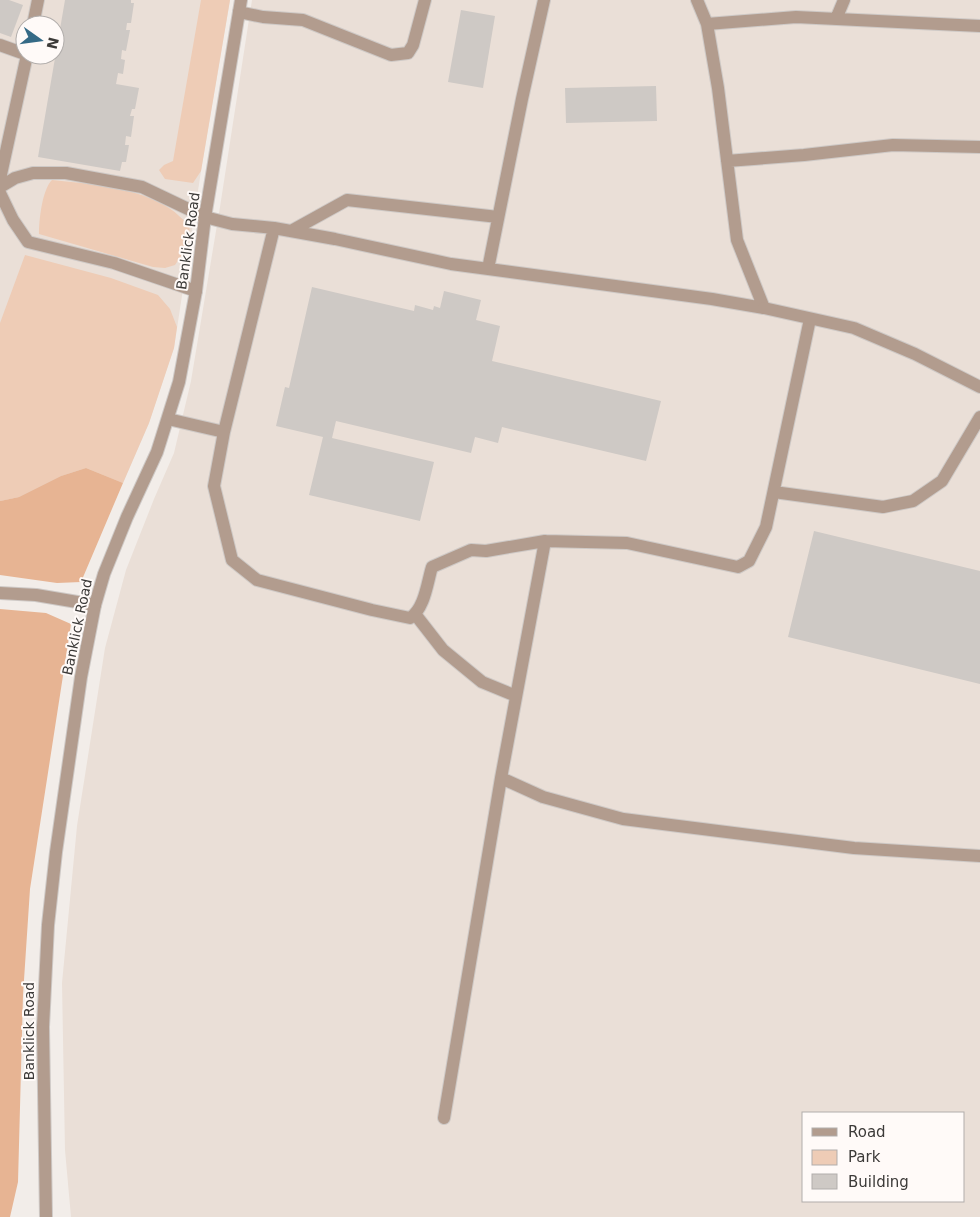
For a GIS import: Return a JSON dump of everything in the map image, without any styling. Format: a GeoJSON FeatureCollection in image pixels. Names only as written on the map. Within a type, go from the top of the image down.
{"type":"FeatureCollection","features":[{"type":"Feature","properties":{"kind":"street"},"geometry":{"type":"LineString","coordinates":[[35,15],[38,0]]}},
{"type":"Feature","properties":{"kind":"street"},"geometry":{"type":"LineString","coordinates":[[240,6],[263,17],[303,20],[391,55],[408,53],[413,45],[425,0]]}},
{"type":"Feature","properties":{"kind":"street"},"geometry":{"type":"LineString","coordinates":[[488,269],[522,98],[544,0]]}},
{"type":"Feature","properties":{"kind":"street"},"geometry":{"type":"LineString","coordinates":[[697,0],[707,24],[718,88],[737,240],[764,308]]}},
{"type":"Feature","properties":{"kind":"street"},"geometry":{"type":"LineString","coordinates":[[836,19],[844,0]]}},
{"type":"Feature","properties":{"kind":"street","name":"Banklick Road"},"geometry":{"type":"LineString","coordinates":[[46,1217],[43,1027],[48,925],[56,852],[81,677],[95,605],[104,574],[127,517],[157,452],[179,382],[196,291],[240,6]]}},
{"type":"Feature","properties":{"kind":"street"},"geometry":{"type":"LineString","coordinates":[[707,24],[796,17],[980,26]]}},
{"type":"Feature","properties":{"kind":"street"},"geometry":{"type":"LineString","coordinates":[[0,45],[15,51]]}},
{"type":"Feature","properties":{"kind":"street"},"geometry":{"type":"LineString","coordinates":[[0,179],[25,65]]}},
{"type":"Feature","properties":{"kind":"street"},"geometry":{"type":"LineString","coordinates":[[727,161],[893,145],[980,147]]}},
{"type":"Feature","properties":{"kind":"street"},"geometry":{"type":"LineString","coordinates":[[0,187],[15,178],[33,173],[66,172],[142,187],[206,217],[232,224],[274,228],[335,239],[451,264],[712,299],[764,308],[854,328],[915,354],[980,387]]}},
{"type":"Feature","properties":{"kind":"street"},"geometry":{"type":"LineString","coordinates":[[0,193],[13,220],[28,242],[114,263],[196,291]]}},
{"type":"Feature","properties":{"kind":"street"},"geometry":{"type":"LineString","coordinates":[[291,231],[347,200],[498,217]]}},
{"type":"Feature","properties":{"kind":"street"},"geometry":{"type":"LineString","coordinates":[[274,228],[224,432],[214,486],[232,560],[257,580],[410,618],[420,607],[432,567],[471,550],[486,551],[545,541],[627,543],[738,567],[749,562],[766,528],[810,319]]}},
{"type":"Feature","properties":{"kind":"street"},"geometry":{"type":"LineString","coordinates":[[774,492],[884,507],[913,500],[942,481],[980,417]]}},
{"type":"Feature","properties":{"kind":"street"},"geometry":{"type":"LineString","coordinates":[[168,419],[224,432]]}},
{"type":"Feature","properties":{"kind":"street"},"geometry":{"type":"LineString","coordinates":[[444,1118],[501,778],[545,541]]}},
{"type":"Feature","properties":{"kind":"street"},"geometry":{"type":"LineString","coordinates":[[0,593],[36,594],[95,605]]}},
{"type":"Feature","properties":{"kind":"street"},"geometry":{"type":"LineString","coordinates":[[415,614],[443,650],[482,682],[516,696]]}},
{"type":"Feature","properties":{"kind":"street"},"geometry":{"type":"LineString","coordinates":[[501,778],[543,797],[623,819],[854,848],[980,856]]}},
{"type":"Feature","properties":{"kind":"shaded area"},"geometry":{"type":"Polygon","coordinates":[[[0,0],[230,0],[174,348],[149,423],[123,483],[0,501],[0,0]]]}},
{"type":"Feature","properties":{"kind":"shaded area"},"geometry":{"type":"Polygon","coordinates":[[[252,0],[980,0],[980,1217],[71,1217],[65,1150],[62,983],[77,826],[105,648],[126,570],[174,453],[191,381],[252,0]]]}},
{"type":"Feature","properties":{"kind":"shaded area"},"geometry":{"type":"Polygon","coordinates":[[[86,468],[123,483],[81,582],[57,583],[0,575],[0,501],[19,497],[61,476],[86,468]]]}},
{"type":"Feature","properties":{"kind":"shaded area"},"geometry":{"type":"Polygon","coordinates":[[[0,609],[46,613],[71,624],[30,889],[23,995],[18,1182],[10,1217],[0,1217],[0,609]]]}},
{"type":"Feature","properties":{"kind":"green space"},"geometry":{"type":"Polygon","coordinates":[[[201,0],[230,0],[201,171],[193,183],[165,179],[159,170],[164,165],[173,161],[201,0]]]}},
{"type":"Feature","properties":{"kind":"green space"},"geometry":{"type":"Polygon","coordinates":[[[52,180],[128,191],[156,201],[172,210],[190,226],[187,247],[175,265],[165,268],[153,267],[39,234],[43,198],[52,180]]]}},
{"type":"Feature","properties":{"kind":"green space"},"geometry":{"type":"Polygon","coordinates":[[[25,255],[111,278],[158,295],[170,309],[177,327],[174,348],[149,423],[123,483],[86,468],[61,476],[19,497],[0,501],[0,323],[25,255]]]}},
{"type":"Feature","properties":{"kind":"building"},"geometry":{"type":"Polygon","coordinates":[[[0,0],[9,0],[23,5],[19,15],[15,15],[15,26],[11,37],[0,33],[0,0]]]}},
{"type":"Feature","properties":{"kind":"building"},"geometry":{"type":"Polygon","coordinates":[[[65,0],[131,0],[131,3],[134,3],[131,23],[127,23],[126,30],[130,30],[126,51],[122,50],[121,59],[125,60],[123,74],[118,73],[116,84],[139,88],[135,109],[132,109],[130,116],[134,116],[131,137],[126,136],[125,145],[129,145],[126,162],[122,162],[120,171],[38,157],[54,65],[65,65],[65,15],[62,15],[65,0]]]}},
{"type":"Feature","properties":{"kind":"building"},"geometry":{"type":"Polygon","coordinates":[[[461,10],[495,16],[483,88],[448,82],[461,10]]]}},
{"type":"Feature","properties":{"kind":"building"},"geometry":{"type":"Polygon","coordinates":[[[656,86],[657,121],[566,123],[565,88],[656,86]]]}},
{"type":"Feature","properties":{"kind":"building"},"geometry":{"type":"Polygon","coordinates":[[[312,287],[414,311],[415,305],[433,310],[434,306],[440,308],[444,291],[481,300],[476,320],[500,326],[492,361],[661,401],[646,461],[502,427],[498,443],[475,437],[471,453],[336,421],[332,438],[434,462],[420,521],[309,495],[323,437],[276,426],[285,387],[289,388],[312,287]]]}},
{"type":"Feature","properties":{"kind":"building"},"geometry":{"type":"Polygon","coordinates":[[[814,531],[980,571],[980,684],[788,637],[814,531]]]}}]}
